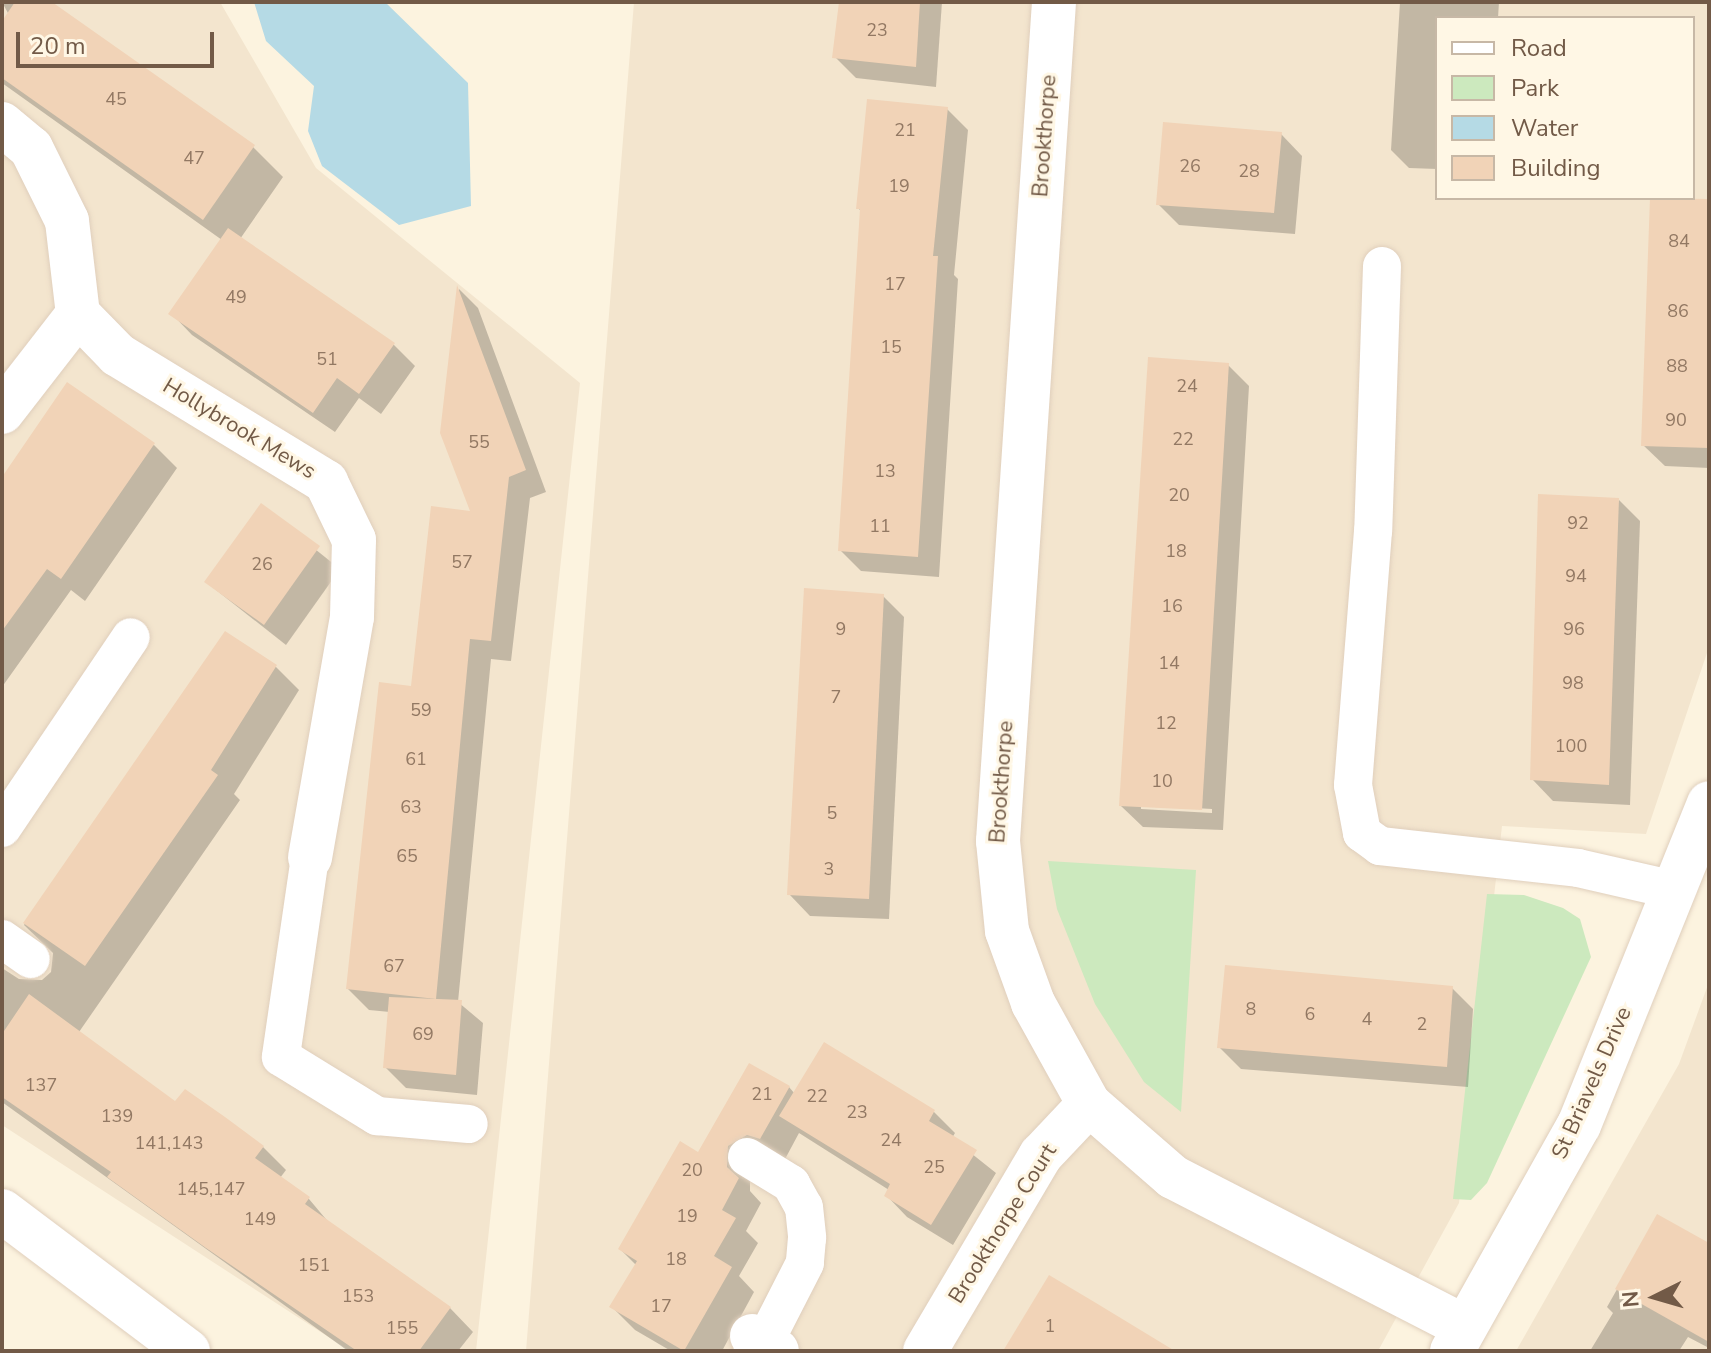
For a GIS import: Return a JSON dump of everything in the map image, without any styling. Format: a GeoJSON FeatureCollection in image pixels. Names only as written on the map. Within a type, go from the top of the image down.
{"type":"FeatureCollection","features":[{"type":"Feature","properties":{"kind":"street","name":"Brookthorpe"},"geometry":{"type":"LineString","coordinates":[[1054,2],[997,867],[1007,931],[1033,1003],[1089,1104],[1173,1177],[1459,1339]]}},
{"type":"Feature","properties":{"kind":"street"},"geometry":{"type":"LineString","coordinates":[[2,124],[31,148],[67,221],[78,314],[2,412]]}},
{"type":"Feature","properties":{"kind":"street","name":"Hollybrook Mews"},"geometry":{"type":"LineString","coordinates":[[78,314],[118,355],[326,482],[354,540],[352,617],[310,857]]}},
{"type":"Feature","properties":{"kind":"street","name":"St Briavels Drive"},"geometry":{"type":"LineString","coordinates":[[1459,1339],[1579,1125],[1709,803]]}},
{"type":"Feature","properties":{"kind":"street","name":"Brookthorpe Court"},"geometry":{"type":"LineString","coordinates":[[925,1351],[1041,1155],[1089,1104]]}},
{"type":"Feature","properties":{"kind":"street"},"geometry":{"type":"LineString","coordinates":[[2,1211],[188,1351]]}},
{"type":"Feature","properties":{"kind":"lane"},"geometry":{"type":"LineString","coordinates":[[1382,266],[1373,531],[1353,785],[1362,833],[1380,846],[1578,868],[1674,890]]}},
{"type":"Feature","properties":{"kind":"lane"},"geometry":{"type":"LineString","coordinates":[[2,828],[131,637]]}},
{"type":"Feature","properties":{"kind":"lane"},"geometry":{"type":"LineString","coordinates":[[310,857],[281,1057],[377,1116],[469,1124]]}},
{"type":"Feature","properties":{"kind":"lane"},"geometry":{"type":"LineString","coordinates":[[747,1157],[791,1184],[804,1207],[805,1263],[761,1345]]}},
{"type":"Feature","properties":{"kind":"shaded area"},"geometry":{"type":"Polygon","coordinates":[[[2,2],[220,2],[316,168],[580,383],[476,1351],[350,1351],[2,1125],[2,2]]]}},
{"type":"Feature","properties":{"kind":"shaded area"},"geometry":{"type":"Polygon","coordinates":[[[634,2],[1709,2],[1709,647],[1646,834],[1502,826],[1459,1203],[1378,1351],[526,1351],[634,2]]]}},
{"type":"Feature","properties":{"kind":"shaded area"},"geometry":{"type":"Polygon","coordinates":[[[1709,982],[1709,1351],[1516,1351],[1679,1064],[1709,982]]]}},
{"type":"Feature","properties":{"kind":"green space"},"geometry":{"type":"Polygon","coordinates":[[[1048,861],[1196,870],[1181,1112],[1144,1082],[1095,1004],[1057,909],[1048,861]]]}},
{"type":"Feature","properties":{"kind":"green space"},"geometry":{"type":"Polygon","coordinates":[[[1487,894],[1524,895],[1563,908],[1580,919],[1591,957],[1487,1183],[1471,1200],[1453,1199],[1487,894]]]}},
{"type":"Feature","properties":{"kind":"water"},"geometry":{"type":"Polygon","coordinates":[[[254,2],[385,2],[468,83],[471,206],[399,225],[322,166],[308,131],[314,86],[266,41],[254,2]]]}},
{"type":"Feature","properties":{"kind":"building"},"geometry":{"type":"Polygon","coordinates":[[[15,2],[52,2],[255,145],[203,220],[2,78],[2,21],[15,2]]]}},
{"type":"Feature","properties":{"kind":"building"},"geometry":{"type":"Polygon","coordinates":[[[839,2],[920,2],[916,67],[832,58],[839,2]]]}},
{"type":"Feature","properties":{"kind":"building"},"geometry":{"type":"Polygon","coordinates":[[[867,99],[948,107],[933,256],[938,256],[918,557],[838,551],[860,209],[856,209],[867,99]]]}},
{"type":"Feature","properties":{"kind":"building"},"geometry":{"type":"Polygon","coordinates":[[[1163,122],[1282,132],[1274,213],[1156,205],[1163,122]]]}},
{"type":"Feature","properties":{"kind":"building"},"geometry":{"type":"Polygon","coordinates":[[[1709,199],[1709,448],[1641,446],[1650,200],[1709,199]]]}},
{"type":"Feature","properties":{"kind":"building"},"geometry":{"type":"Polygon","coordinates":[[[228,228],[395,343],[359,394],[337,378],[313,413],[168,314],[228,228]]]}},
{"type":"Feature","properties":{"kind":"building"},"geometry":{"type":"Polygon","coordinates":[[[457,285],[526,470],[509,477],[491,641],[470,639],[436,999],[346,989],[379,682],[411,686],[431,506],[470,511],[440,433],[457,285]]]}},
{"type":"Feature","properties":{"kind":"building"},"geometry":{"type":"Polygon","coordinates":[[[1148,357],[1229,363],[1202,810],[1119,806],[1148,357]]]}},
{"type":"Feature","properties":{"kind":"building"},"geometry":{"type":"Polygon","coordinates":[[[67,382],[155,443],[61,579],[47,569],[2,631],[2,477],[67,382]]]}},
{"type":"Feature","properties":{"kind":"building"},"geometry":{"type":"Polygon","coordinates":[[[1538,494],[1619,498],[1609,785],[1530,780],[1538,494]]]}},
{"type":"Feature","properties":{"kind":"building"},"geometry":{"type":"Polygon","coordinates":[[[261,503],[320,546],[264,625],[204,582],[261,503]]]}},
{"type":"Feature","properties":{"kind":"building"},"geometry":{"type":"Polygon","coordinates":[[[804,588],[884,594],[869,899],[787,895],[804,588]]]}},
{"type":"Feature","properties":{"kind":"building"},"geometry":{"type":"Polygon","coordinates":[[[225,631],[277,665],[211,770],[218,775],[85,966],[23,923],[225,631]]]}},
{"type":"Feature","properties":{"kind":"building"},"geometry":{"type":"Polygon","coordinates":[[[1225,965],[1453,986],[1447,1067],[1217,1048],[1225,965]]]}},
{"type":"Feature","properties":{"kind":"building"},"geometry":{"type":"Polygon","coordinates":[[[29,994],[175,1101],[185,1089],[225,1117],[264,1146],[255,1158],[310,1197],[305,1204],[451,1307],[419,1351],[357,1351],[206,1248],[107,1177],[111,1172],[2,1097],[2,1034],[29,994]]]}},
{"type":"Feature","properties":{"kind":"building"},"geometry":{"type":"Polygon","coordinates":[[[389,997],[462,1000],[456,1075],[383,1068],[389,997]]]}},
{"type":"Feature","properties":{"kind":"building"},"geometry":{"type":"Polygon","coordinates":[[[824,1042],[935,1110],[929,1121],[977,1150],[931,1225],[884,1196],[890,1184],[779,1116],[824,1042]]]}},
{"type":"Feature","properties":{"kind":"building"},"geometry":{"type":"Polygon","coordinates":[[[749,1063],[790,1086],[760,1139],[747,1135],[728,1146],[727,1167],[739,1178],[722,1210],[736,1218],[714,1256],[732,1267],[684,1351],[609,1307],[637,1261],[618,1249],[680,1141],[698,1152],[749,1063]]]}},
{"type":"Feature","properties":{"kind":"building"},"geometry":{"type":"Polygon","coordinates":[[[1657,1214],[1709,1243],[1709,1342],[1615,1289],[1657,1214]]]}},
{"type":"Feature","properties":{"kind":"building"},"geometry":{"type":"Polygon","coordinates":[[[1049,1275],[1096,1303],[1175,1351],[1003,1351],[1049,1275]]]}}]}
